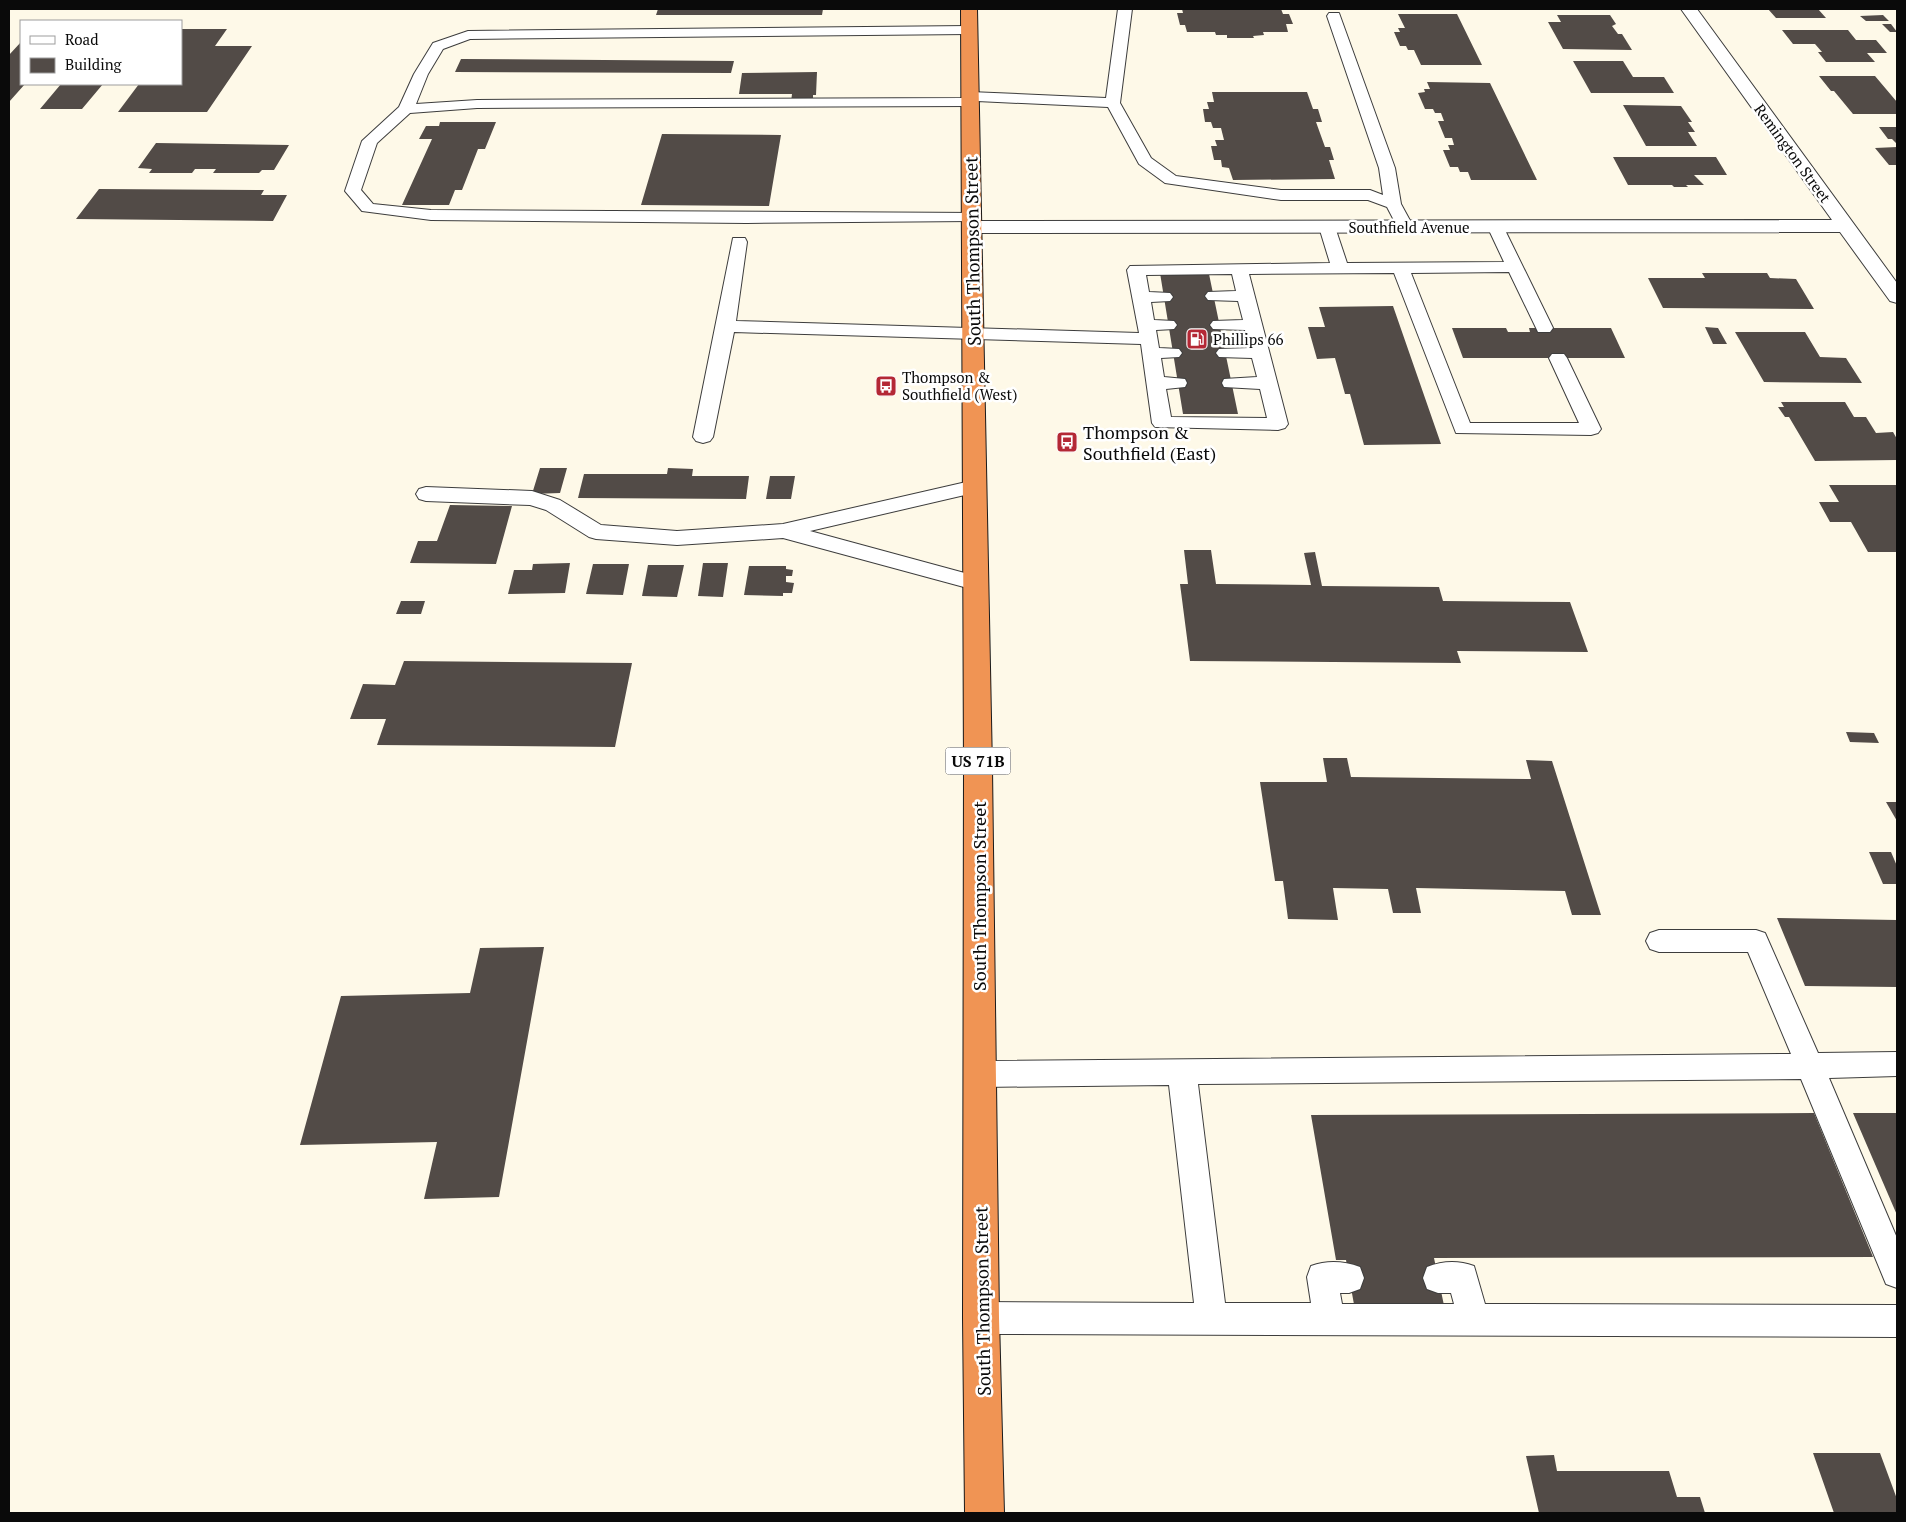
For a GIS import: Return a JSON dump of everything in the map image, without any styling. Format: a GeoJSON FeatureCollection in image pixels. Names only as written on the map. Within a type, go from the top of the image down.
{"type":"FeatureCollection","features":[{"type":"Feature","properties":{"kind":"highway","name":"South Thompson Street"},"geometry":{"type":"LineString","coordinates":[[969,19],[981,1074],[981,1318],[985,1513]]}},
{"type":"Feature","properties":{"kind":"street","name":"Remington Street"},"geometry":{"type":"LineString","coordinates":[[1689,9],[1897,297]]}},
{"type":"Feature","properties":{"kind":"street","name":"Southfield Avenue"},"geometry":{"type":"LineString","coordinates":[[972,222],[1496,228],[1846,226]]}},
{"type":"Feature","properties":{"kind":"lane"},"geometry":{"type":"LineString","coordinates":[[1125,9],[1113,103],[1145,161],[1171,180],[1281,194],[1370,195],[1393,204]]}},
{"type":"Feature","properties":{"kind":"lane"},"geometry":{"type":"LineString","coordinates":[[1334,16],[1387,168],[1393,204],[1405,226]]}},
{"type":"Feature","properties":{"kind":"lane"},"geometry":{"type":"LineString","coordinates":[[969,19],[468,35],[438,46],[421,74],[406,109],[370,141],[353,191],[368,208],[431,215],[972,222]]}},
{"type":"Feature","properties":{"kind":"lane"},"geometry":{"type":"LineString","coordinates":[[406,109],[477,104],[970,99],[1113,103]]}},
{"type":"Feature","properties":{"kind":"lane"},"geometry":{"type":"LineString","coordinates":[[1327,227],[1340,268]]}},
{"type":"Feature","properties":{"kind":"lane"},"geometry":{"type":"LineString","coordinates":[[1496,228],[1544,328]]}},
{"type":"Feature","properties":{"kind":"lane"},"geometry":{"type":"LineString","coordinates":[[703,437],[726,326],[739,242]]}},
{"type":"Feature","properties":{"kind":"lane"},"geometry":{"type":"LineString","coordinates":[[1239,269],[1278,424],[1162,423],[1136,270],[1340,268],[1516,267]]}},
{"type":"Feature","properties":{"kind":"lane"},"geometry":{"type":"LineString","coordinates":[[1401,268],[1462,430],[1591,428],[1558,358]]}},
{"type":"Feature","properties":{"kind":"lane"},"geometry":{"type":"LineString","coordinates":[[1214,296],[1245,296]]}},
{"type":"Feature","properties":{"kind":"lane"},"geometry":{"type":"LineString","coordinates":[[1141,297],[1164,297]]}},
{"type":"Feature","properties":{"kind":"lane"},"geometry":{"type":"LineString","coordinates":[[1219,325],[1253,325]]}},
{"type":"Feature","properties":{"kind":"lane"},"geometry":{"type":"LineString","coordinates":[[726,326],[1148,339],[1173,353]]}},
{"type":"Feature","properties":{"kind":"lane"},"geometry":{"type":"LineString","coordinates":[[1148,339],[1168,326]]}},
{"type":"Feature","properties":{"kind":"lane"},"geometry":{"type":"LineString","coordinates":[[1225,353],[1259,353]]}},
{"type":"Feature","properties":{"kind":"lane"},"geometry":{"type":"LineString","coordinates":[[1155,383],[1178,384]]}},
{"type":"Feature","properties":{"kind":"lane"},"geometry":{"type":"LineString","coordinates":[[1231,383],[1267,383]]}},
{"type":"Feature","properties":{"kind":"lane"},"geometry":{"type":"LineString","coordinates":[[426,494],[532,498],[553,505],[596,532],[677,538],[784,531],[975,486]]}},
{"type":"Feature","properties":{"kind":"lane"},"geometry":{"type":"LineString","coordinates":[[784,531],[975,583]]}},
{"type":"Feature","properties":{"kind":"lane"},"geometry":{"type":"LineString","coordinates":[[1659,941],[1756,940],[1897,1273]]}},
{"type":"Feature","properties":{"kind":"lane"},"geometry":{"type":"LineString","coordinates":[[981,1074],[1897,1064]]}},
{"type":"Feature","properties":{"kind":"lane"},"geometry":{"type":"LineString","coordinates":[[1182,1072],[1211,1318]]}},
{"type":"Feature","properties":{"kind":"lane"},"geometry":{"type":"LineString","coordinates":[[1329,1320],[1322,1277],[1349,1278]]}},
{"type":"Feature","properties":{"kind":"lane"},"geometry":{"type":"LineString","coordinates":[[1438,1278],[1463,1277],[1474,1321]]}},
{"type":"Feature","properties":{"kind":"lane"},"geometry":{"type":"LineString","coordinates":[[981,1318],[1897,1321]]}},
{"type":"Feature","properties":{"kind":"building"},"geometry":{"type":"Polygon","coordinates":[[[658,9],[823,9],[822,15],[656,15],[658,9]]]}},
{"type":"Feature","properties":{"kind":"building"},"geometry":{"type":"Polygon","coordinates":[[[1182,9],[1281,9],[1283,14],[1289,14],[1293,24],[1286,24],[1288,32],[1263,32],[1264,35],[1253,36],[1254,38],[1227,38],[1227,35],[1216,35],[1215,32],[1187,32],[1185,25],[1180,25],[1177,13],[1183,13],[1182,9]]]}},
{"type":"Feature","properties":{"kind":"building"},"geometry":{"type":"Polygon","coordinates":[[[1768,9],[1818,9],[1826,18],[1776,18],[1768,9]]]}},
{"type":"Feature","properties":{"kind":"building"},"geometry":{"type":"Polygon","coordinates":[[[1398,14],[1457,14],[1482,65],[1421,65],[1414,50],[1408,50],[1406,46],[1400,46],[1394,32],[1400,32],[1398,28],[1405,28],[1398,14]]]}},
{"type":"Feature","properties":{"kind":"building"},"geometry":{"type":"Polygon","coordinates":[[[1557,15],[1610,15],[1616,24],[1612,26],[1618,34],[1622,34],[1632,50],[1563,49],[1548,22],[1561,22],[1557,15]]]}},
{"type":"Feature","properties":{"kind":"building"},"geometry":{"type":"Polygon","coordinates":[[[1883,15],[1889,21],[1866,21],[1860,16],[1883,15]]]}},
{"type":"Feature","properties":{"kind":"building"},"geometry":{"type":"Polygon","coordinates":[[[1882,24],[1891,24],[1897,32],[1890,32],[1882,24]]]}},
{"type":"Feature","properties":{"kind":"building"},"geometry":{"type":"Polygon","coordinates":[[[182,29],[227,29],[215,46],[252,46],[207,112],[118,112],[138,85],[182,85],[182,29]]]}},
{"type":"Feature","properties":{"kind":"building"},"geometry":{"type":"Polygon","coordinates":[[[1782,30],[1848,30],[1856,40],[1876,40],[1887,53],[1867,53],[1875,62],[1826,62],[1818,52],[1822,52],[1815,44],[1793,44],[1782,30]]]}},
{"type":"Feature","properties":{"kind":"building"},"geometry":{"type":"Polygon","coordinates":[[[20,43],[20,85],[24,85],[9,102],[9,55],[20,43]]]}},
{"type":"Feature","properties":{"kind":"building"},"geometry":{"type":"Polygon","coordinates":[[[461,59],[734,61],[731,73],[455,72],[461,59]]]}},
{"type":"Feature","properties":{"kind":"building"},"geometry":{"type":"Polygon","coordinates":[[[1573,61],[1623,61],[1633,77],[1664,77],[1674,93],[1591,93],[1573,61]]]}},
{"type":"Feature","properties":{"kind":"building"},"geometry":{"type":"Polygon","coordinates":[[[817,72],[816,95],[813,95],[813,101],[791,102],[792,94],[739,94],[742,73],[817,72]]]}},
{"type":"Feature","properties":{"kind":"building"},"geometry":{"type":"Polygon","coordinates":[[[1819,76],[1875,76],[1897,102],[1897,114],[1853,114],[1819,76]]]}},
{"type":"Feature","properties":{"kind":"building"},"geometry":{"type":"Polygon","coordinates":[[[1427,82],[1490,83],[1537,180],[1471,180],[1468,172],[1460,172],[1458,167],[1450,167],[1443,150],[1450,150],[1448,145],[1454,145],[1452,138],[1445,138],[1438,121],[1444,121],[1441,113],[1435,113],[1433,109],[1425,109],[1418,93],[1425,92],[1424,89],[1430,89],[1427,82]]]}},
{"type":"Feature","properties":{"kind":"building"},"geometry":{"type":"Polygon","coordinates":[[[60,85],[102,85],[82,109],[40,109],[60,85]]]}},
{"type":"Feature","properties":{"kind":"building"},"geometry":{"type":"Polygon","coordinates":[[[1212,92],[1307,92],[1313,109],[1318,109],[1322,122],[1316,122],[1325,147],[1330,147],[1334,160],[1329,160],[1335,179],[1233,180],[1229,168],[1222,167],[1221,160],[1214,160],[1211,146],[1217,146],[1215,140],[1224,140],[1221,128],[1213,128],[1211,122],[1205,122],[1203,109],[1209,109],[1207,102],[1214,102],[1212,92]]]}},
{"type":"Feature","properties":{"kind":"building"},"geometry":{"type":"Polygon","coordinates":[[[1623,105],[1681,106],[1692,122],[1688,122],[1695,132],[1688,132],[1697,146],[1646,146],[1623,105]]]}},
{"type":"Feature","properties":{"kind":"building"},"geometry":{"type":"Polygon","coordinates":[[[440,122],[496,122],[485,149],[478,149],[462,190],[455,190],[449,205],[402,205],[432,139],[419,139],[426,126],[439,126],[440,122]]]}},
{"type":"Feature","properties":{"kind":"building"},"geometry":{"type":"Polygon","coordinates":[[[1879,127],[1897,127],[1897,144],[1892,139],[1888,139],[1879,127]]]}},
{"type":"Feature","properties":{"kind":"building"},"geometry":{"type":"Polygon","coordinates":[[[662,134],[781,135],[769,206],[641,205],[662,134]]]}},
{"type":"Feature","properties":{"kind":"building"},"geometry":{"type":"Polygon","coordinates":[[[156,143],[289,145],[274,170],[262,170],[259,173],[213,173],[216,169],[195,169],[192,173],[149,173],[152,169],[138,168],[156,143]]]}},
{"type":"Feature","properties":{"kind":"building"},"geometry":{"type":"Polygon","coordinates":[[[1897,147],[1897,165],[1889,165],[1875,148],[1897,147]]]}},
{"type":"Feature","properties":{"kind":"building"},"geometry":{"type":"Polygon","coordinates":[[[1613,157],[1716,157],[1727,175],[1694,175],[1704,185],[1686,185],[1688,187],[1628,185],[1613,157]]]}},
{"type":"Feature","properties":{"kind":"building"},"geometry":{"type":"Polygon","coordinates":[[[99,189],[264,190],[261,195],[287,195],[273,221],[76,219],[99,189]]]}},
{"type":"Feature","properties":{"kind":"building","name":"Phillips 66"},"geometry":{"type":"Polygon","coordinates":[[[1160,273],[1209,274],[1238,414],[1183,414],[1160,273]]]}},
{"type":"Feature","properties":{"kind":"building"},"geometry":{"type":"Polygon","coordinates":[[[1702,273],[1767,273],[1770,278],[1796,279],[1814,309],[1663,308],[1648,278],[1705,278],[1702,273]]]}},
{"type":"Feature","properties":{"kind":"building"},"geometry":{"type":"Polygon","coordinates":[[[1393,306],[1441,444],[1364,445],[1350,394],[1345,394],[1335,358],[1317,359],[1308,327],[1325,327],[1319,307],[1393,306]]]}},
{"type":"Feature","properties":{"kind":"building"},"geometry":{"type":"Polygon","coordinates":[[[1705,327],[1718,328],[1727,344],[1713,344],[1705,327]]]}},
{"type":"Feature","properties":{"kind":"building"},"geometry":{"type":"Polygon","coordinates":[[[1452,328],[1506,328],[1508,332],[1530,332],[1529,328],[1611,328],[1625,358],[1463,358],[1452,328]]]}},
{"type":"Feature","properties":{"kind":"building"},"geometry":{"type":"Polygon","coordinates":[[[1735,332],[1805,332],[1820,357],[1846,358],[1862,383],[1764,382],[1735,332]]]}},
{"type":"Feature","properties":{"kind":"building"},"geometry":{"type":"Polygon","coordinates":[[[1781,402],[1845,402],[1854,417],[1866,417],[1876,433],[1893,432],[1897,439],[1897,460],[1815,461],[1789,417],[1785,417],[1778,407],[1784,407],[1781,402]]]}},
{"type":"Feature","properties":{"kind":"building"},"geometry":{"type":"Polygon","coordinates":[[[540,468],[567,468],[560,493],[532,494],[540,468]]]}},
{"type":"Feature","properties":{"kind":"building"},"geometry":{"type":"Polygon","coordinates":[[[668,468],[693,469],[692,476],[749,476],[746,499],[578,498],[584,474],[667,474],[668,468]]]}},
{"type":"Feature","properties":{"kind":"building"},"geometry":{"type":"Polygon","coordinates":[[[770,476],[795,476],[791,499],[766,499],[770,476]]]}},
{"type":"Feature","properties":{"kind":"building"},"geometry":{"type":"Polygon","coordinates":[[[1829,485],[1897,485],[1897,552],[1868,552],[1851,522],[1830,522],[1819,502],[1839,502],[1829,485]]]}},
{"type":"Feature","properties":{"kind":"building"},"geometry":{"type":"Polygon","coordinates":[[[450,505],[512,506],[496,564],[410,563],[418,541],[437,541],[450,505]]]}},
{"type":"Feature","properties":{"kind":"building"},"geometry":{"type":"Polygon","coordinates":[[[1184,550],[1211,550],[1216,584],[1311,585],[1304,553],[1315,552],[1322,586],[1439,587],[1443,601],[1570,602],[1588,652],[1457,651],[1461,663],[1190,661],[1180,584],[1188,584],[1184,550]]]}},
{"type":"Feature","properties":{"kind":"building"},"geometry":{"type":"Polygon","coordinates":[[[570,563],[565,593],[508,594],[514,570],[532,570],[533,564],[570,563]]]}},
{"type":"Feature","properties":{"kind":"building"},"geometry":{"type":"Polygon","coordinates":[[[703,563],[728,563],[723,597],[698,596],[703,563]]]}},
{"type":"Feature","properties":{"kind":"building"},"geometry":{"type":"Polygon","coordinates":[[[593,564],[629,564],[623,595],[586,594],[593,564]]]}},
{"type":"Feature","properties":{"kind":"building"},"geometry":{"type":"Polygon","coordinates":[[[648,565],[684,565],[677,597],[642,596],[648,565]]]}},
{"type":"Feature","properties":{"kind":"building"},"geometry":{"type":"Polygon","coordinates":[[[749,566],[786,566],[786,569],[793,570],[792,576],[786,576],[786,582],[794,583],[792,593],[783,593],[783,596],[744,595],[749,566]]]}},
{"type":"Feature","properties":{"kind":"building"},"geometry":{"type":"Polygon","coordinates":[[[401,601],[425,601],[421,614],[396,614],[401,601]]]}},
{"type":"Feature","properties":{"kind":"building"},"geometry":{"type":"Polygon","coordinates":[[[404,661],[632,663],[615,747],[377,745],[386,719],[350,719],[363,684],[395,685],[404,661]]]}},
{"type":"Feature","properties":{"kind":"building"},"geometry":{"type":"Polygon","coordinates":[[[1846,732],[1874,733],[1879,743],[1850,742],[1846,732]]]}},
{"type":"Feature","properties":{"kind":"building"},"geometry":{"type":"Polygon","coordinates":[[[1323,758],[1347,758],[1351,777],[1531,779],[1526,760],[1552,761],[1601,915],[1572,915],[1565,891],[1416,888],[1421,913],[1393,913],[1388,889],[1333,888],[1338,920],[1288,919],[1283,881],[1275,881],[1260,782],[1327,782],[1323,758]]]}},
{"type":"Feature","properties":{"kind":"building"},"geometry":{"type":"Polygon","coordinates":[[[1886,802],[1897,802],[1897,821],[1886,802]]]}},
{"type":"Feature","properties":{"kind":"building"},"geometry":{"type":"Polygon","coordinates":[[[1869,852],[1891,852],[1897,866],[1897,884],[1883,884],[1869,852]]]}},
{"type":"Feature","properties":{"kind":"building"},"geometry":{"type":"Polygon","coordinates":[[[1777,918],[1897,920],[1897,987],[1805,986],[1777,918]]]}},
{"type":"Feature","properties":{"kind":"building"},"geometry":{"type":"Polygon","coordinates":[[[544,947],[499,1197],[424,1199],[437,1142],[300,1145],[341,996],[470,993],[480,948],[544,947]]]}},
{"type":"Feature","properties":{"kind":"building"},"geometry":{"type":"Polygon","coordinates":[[[1814,1113],[1873,1257],[1434,1258],[1445,1310],[1355,1310],[1346,1260],[1336,1260],[1311,1115],[1814,1113]]]}},
{"type":"Feature","properties":{"kind":"building"},"geometry":{"type":"Polygon","coordinates":[[[1853,1113],[1897,1113],[1897,1215],[1853,1113]]]}},
{"type":"Feature","properties":{"kind":"building"},"geometry":{"type":"Polygon","coordinates":[[[1813,1453],[1880,1453],[1897,1499],[1897,1513],[1834,1513],[1813,1453]]]}},
{"type":"Feature","properties":{"kind":"building"},"geometry":{"type":"Polygon","coordinates":[[[1554,1455],[1557,1471],[1669,1471],[1677,1497],[1700,1497],[1705,1513],[1539,1513],[1526,1456],[1554,1455]]]}},
{"type":"Feature","properties":{"kind":"place","name":"Phillips 66"},"geometry":{"type":"Point","coordinates":[1197,339]}},
{"type":"Feature","properties":{"kind":"place","name":"Thompson & Southfield (West)"},"geometry":{"type":"Point","coordinates":[886,386]}},
{"type":"Feature","properties":{"kind":"place","name":"Thompson & Southfield (East)"},"geometry":{"type":"Point","coordinates":[1067,442]}}]}
